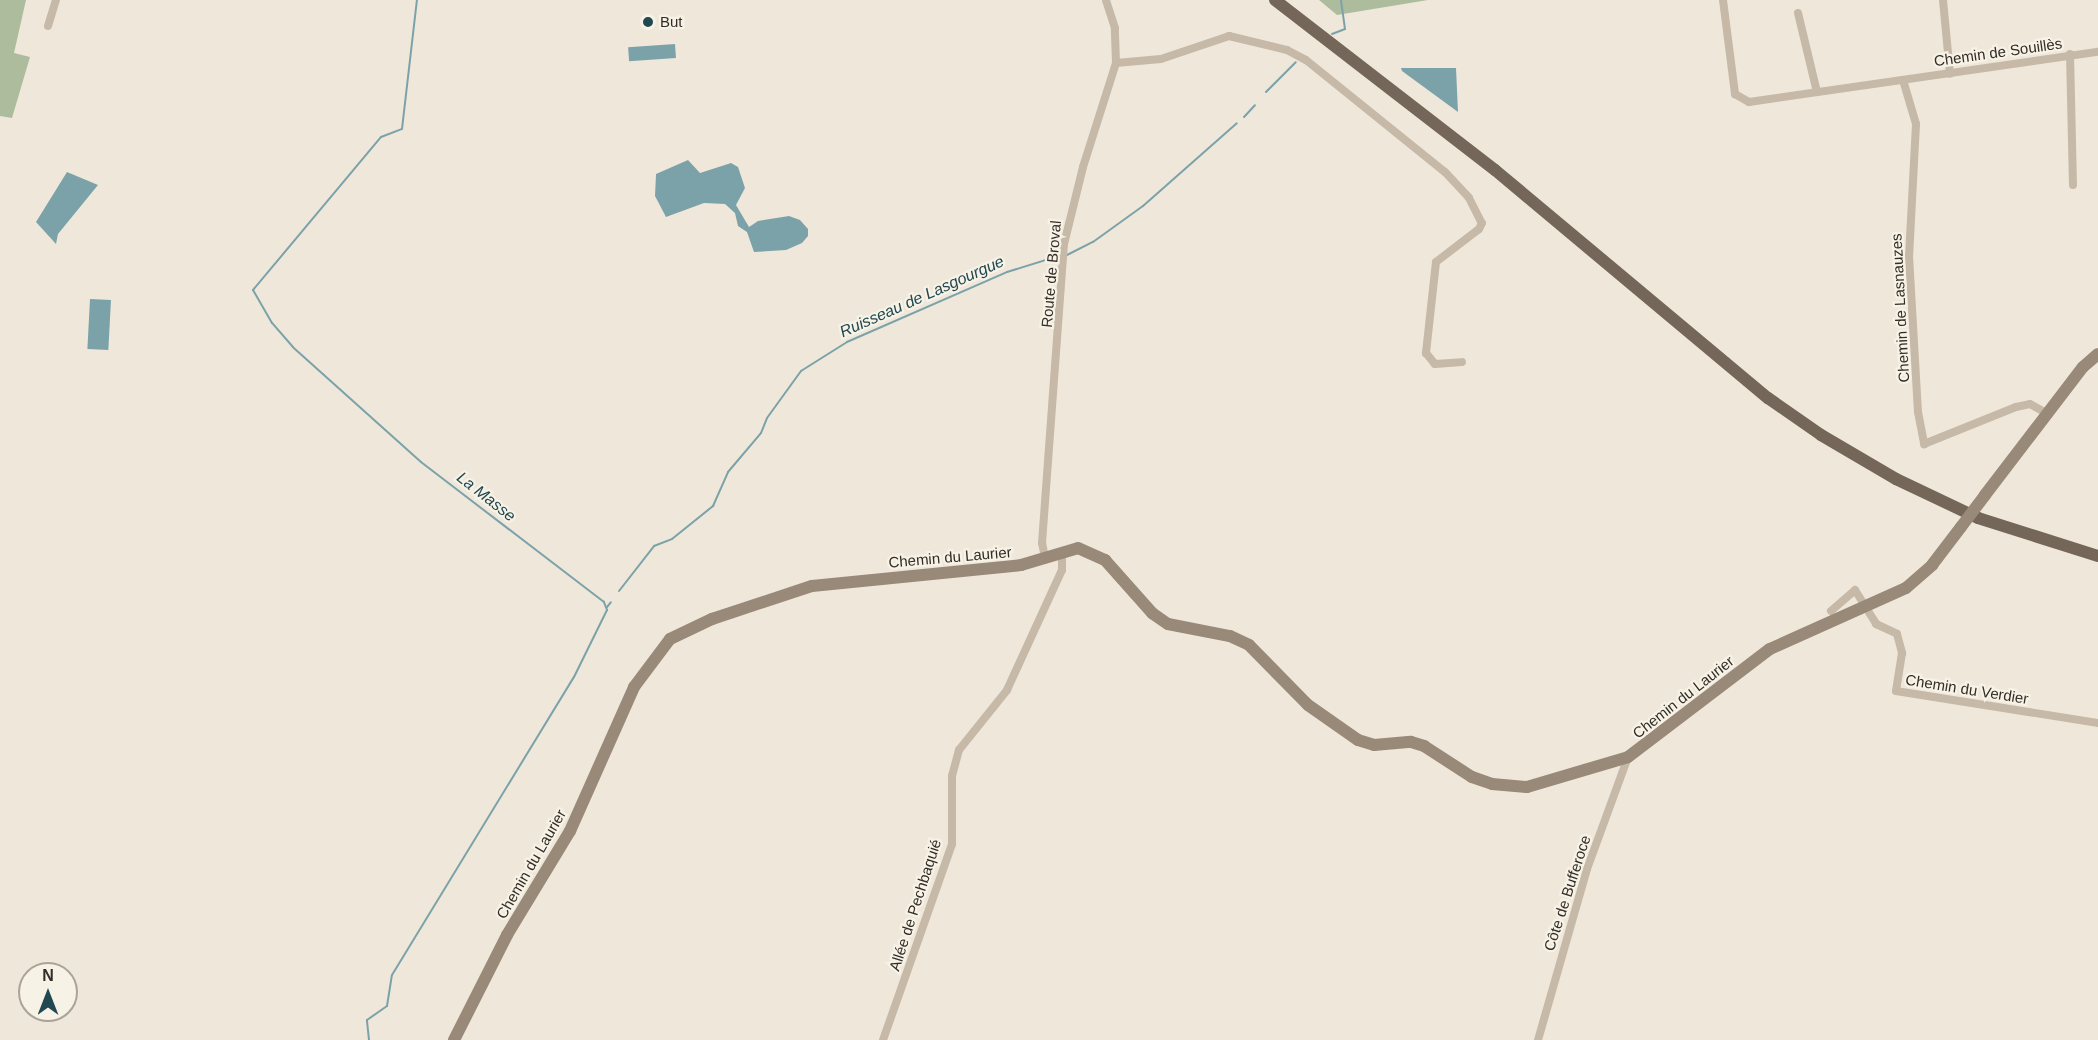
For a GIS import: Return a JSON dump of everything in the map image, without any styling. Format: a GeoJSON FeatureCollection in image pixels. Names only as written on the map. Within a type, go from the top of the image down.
{"type":"FeatureCollection","features":[{"type":"Feature","properties":{"kind":"main road"},"geometry":{"type":"LineString","coordinates":[[1275,0],[1495,170],[1768,398],[1821,435],[1896,479],[1978,518],[2098,556]]}},
{"type":"Feature","properties":{"kind":"street"},"geometry":{"type":"LineString","coordinates":[[48,26],[56,0]]}},
{"type":"Feature","properties":{"kind":"street","name":"Route de Broval"},"geometry":{"type":"LineString","coordinates":[[1045,558],[1042,543],[1064,244],[1080,178],[1116,63],[1115,28],[1106,0]]}},
{"type":"Feature","properties":{"kind":"street"},"geometry":{"type":"LineString","coordinates":[[1722,0],[1739,99],[1749,102],[1903,80]]}},
{"type":"Feature","properties":{"kind":"street"},"geometry":{"type":"LineString","coordinates":[[1943,0],[1950,74]]}},
{"type":"Feature","properties":{"kind":"street"},"geometry":{"type":"LineString","coordinates":[[1798,14],[1817,92]]}},
{"type":"Feature","properties":{"kind":"street"},"geometry":{"type":"LineString","coordinates":[[1116,63],[1161,59],[1229,36],[1287,50],[1306,60],[1445,172],[1469,198],[1482,223],[1479,229],[1436,262],[1426,353],[1435,364],[1462,362]]}},
{"type":"Feature","properties":{"kind":"street","name":"Chemin de Souillès"},"geometry":{"type":"LineString","coordinates":[[1903,80],[2070,54],[2098,52]]}},
{"type":"Feature","properties":{"kind":"street"},"geometry":{"type":"LineString","coordinates":[[2070,54],[2073,185]]}},
{"type":"Feature","properties":{"kind":"street","name":"Chemin de Lasnauzes"},"geometry":{"type":"LineString","coordinates":[[1903,80],[1916,124],[1909,256],[1918,412],[1924,444],[2016,407],[2031,404],[2046,412]]}},
{"type":"Feature","properties":{"kind":"street","name":"Chemin du Laurier"},"geometry":{"type":"LineString","coordinates":[[454,1040],[507,935],[570,831],[634,687],[670,639],[712,618],[812,586],[990,569],[1045,558],[1078,548],[1105,560],[1152,614],[1168,624],[1240,639],[1308,705],[1358,740],[1374,745],[1411,742],[1424,746],[1472,777],[1508,787],[1556,781],[1628,757],[1770,650],[1906,588],[1922,575],[1961,527],[2046,412],[2098,354]]}},
{"type":"Feature","properties":{"kind":"street","name":"Allée de Pechbaquié"},"geometry":{"type":"LineString","coordinates":[[883,1040],[952,844],[952,776],[959,750],[1007,690],[1062,570],[1062,552]]}},
{"type":"Feature","properties":{"kind":"street"},"geometry":{"type":"LineString","coordinates":[[1831,611],[1855,590],[1866,608]]}},
{"type":"Feature","properties":{"kind":"street","name":"Chemin du Verdier"},"geometry":{"type":"LineString","coordinates":[[1866,608],[1876,624],[1897,634],[1902,642],[1896,691],[2098,723]]}},
{"type":"Feature","properties":{"kind":"street","name":"Côte de Bufferoce"},"geometry":{"type":"LineString","coordinates":[[1538,1040],[1587,869],[1628,757]]}},
{"type":"Feature","properties":{"kind":"green space"},"geometry":{"type":"Polygon","coordinates":[[[0,0],[26,0],[14,53],[30,57],[12,118],[0,116],[0,0]]]}},
{"type":"Feature","properties":{"kind":"green space"},"geometry":{"type":"Polygon","coordinates":[[[1319,0],[1428,0],[1337,15],[1319,0]]]}},
{"type":"Feature","properties":{"kind":"water"},"geometry":{"type":"Polygon","coordinates":[[[675,44],[676,58],[629,61],[628,47],[675,44]]]}},
{"type":"Feature","properties":{"kind":"water"},"geometry":{"type":"Polygon","coordinates":[[[1401,68],[1456,68],[1458,112],[1402,71],[1401,68]]]}},
{"type":"Feature","properties":{"kind":"water"},"geometry":{"type":"Polygon","coordinates":[[[688,160],[700,173],[731,163],[738,167],[745,188],[736,205],[749,227],[758,221],[789,216],[800,220],[808,229],[808,236],[802,243],[786,250],[754,252],[747,232],[738,226],[735,213],[725,204],[704,203],[666,217],[655,196],[656,174],[688,160]]]}},
{"type":"Feature","properties":{"kind":"water"},"geometry":{"type":"Polygon","coordinates":[[[67,172],[98,185],[58,234],[56,244],[36,222],[67,172]]]}},
{"type":"Feature","properties":{"kind":"water"},"geometry":{"type":"Polygon","coordinates":[[[90,299],[111,300],[108,350],[87,349],[90,299]]]}},
{"type":"Feature","properties":{"kind":"waterway","name":"La Masse"},"geometry":{"type":"LineString","coordinates":[[369,1040],[367,1020],[387,1006],[392,975],[574,677],[607,610],[604,602],[421,462],[293,347],[272,323],[253,290],[381,137],[402,129],[417,0]]}},
{"type":"Feature","properties":{"kind":"waterway","name":"Ruisseau de Lasgourgue"},"geometry":{"type":"LineString","coordinates":[[1332,34],[1345,29],[1341,0]]}},
{"type":"Feature","properties":{"kind":"waterway","name":"Ruisseau de Lasgourgue"},"geometry":{"type":"LineString","coordinates":[[1266,92],[1296,62]]}},
{"type":"Feature","properties":{"kind":"waterway","name":"Ruisseau de Lasgourgue"},"geometry":{"type":"LineString","coordinates":[[1244,117],[1255,105]]}},
{"type":"Feature","properties":{"kind":"waterway","name":"Ruisseau de Lasgourgue"},"geometry":{"type":"LineString","coordinates":[[1067,255],[1093,242],[1143,206],[1237,123]]}},
{"type":"Feature","properties":{"kind":"waterway","name":"Ruisseau de Lasgourgue"},"geometry":{"type":"LineString","coordinates":[[619,591],[654,546],[672,539],[713,506],[728,472],[761,433],[767,418],[801,371],[847,342],[1007,272],[1062,255]]}},
{"type":"Feature","properties":{"kind":"waterway","name":"La Masse"},"geometry":{"type":"LineString","coordinates":[[607,607],[611,602]]}},
{"type":"Feature","properties":{"kind":"place","name":"But"},"geometry":{"type":"Point","coordinates":[648,22]}}]}
